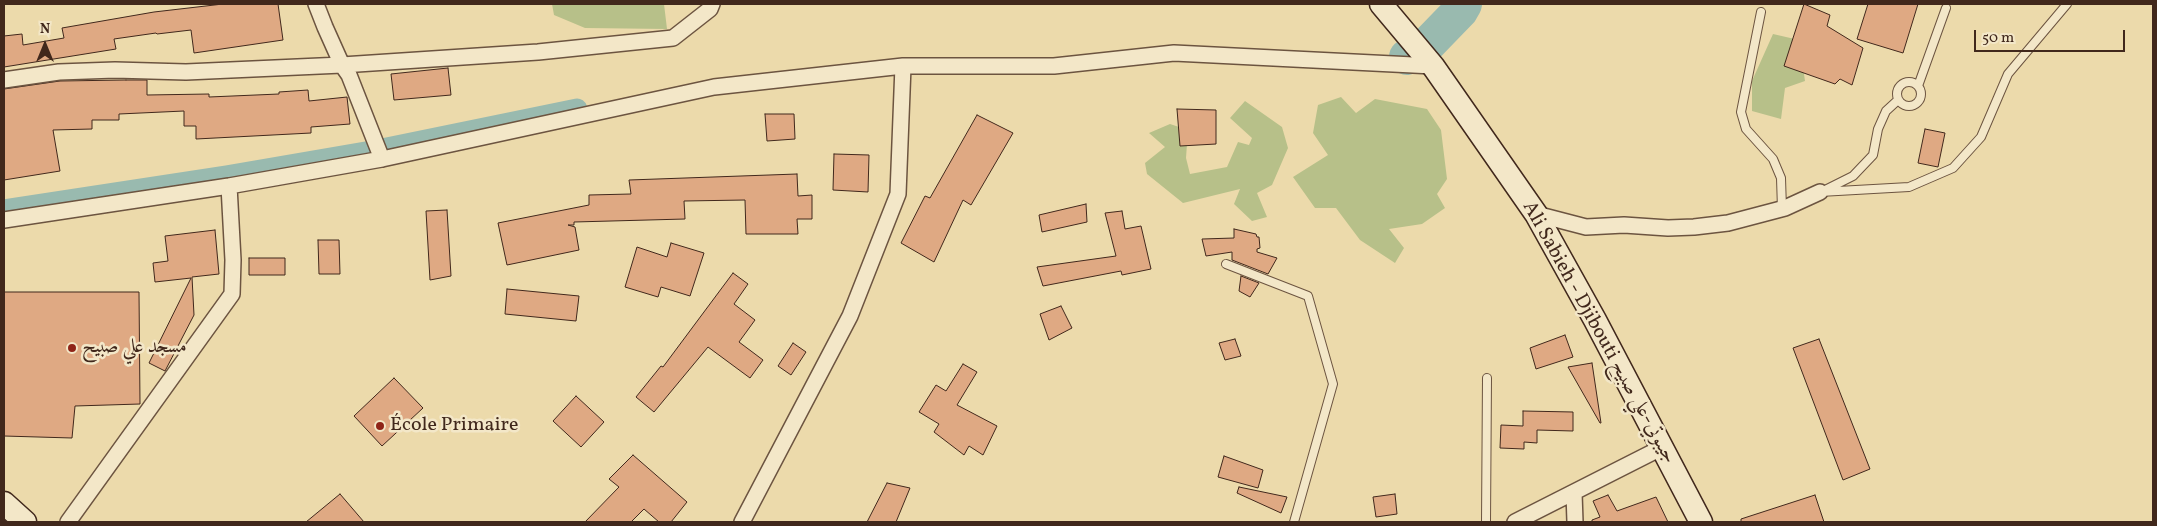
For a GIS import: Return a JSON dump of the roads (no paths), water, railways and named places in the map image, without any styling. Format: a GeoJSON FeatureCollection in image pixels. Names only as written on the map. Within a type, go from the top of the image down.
{"type":"FeatureCollection","features":[{"type":"Feature","properties":{"kind":"main road","name":"Ali Sabieh - Djibouti جيبوتي-علي صبيح"},"geometry":{"type":"LineString","coordinates":[[1381,4],[1433,66],[1536,214],[1595,320],[1701,522]]}},
{"type":"Feature","properties":{"kind":"main road"},"geometry":{"type":"LineString","coordinates":[[4,503],[25,522]]}},
{"type":"Feature","properties":{"kind":"street"},"geometry":{"type":"LineString","coordinates":[[316,4],[324,27],[342,65],[349,75],[382,159]]}},
{"type":"Feature","properties":{"kind":"street"},"geometry":{"type":"LineString","coordinates":[[4,80],[59,72],[115,70],[186,72],[342,65],[538,52],[673,38],[710,9],[712,4]]}},
{"type":"Feature","properties":{"kind":"street"},"geometry":{"type":"LineString","coordinates":[[4,220],[229,186],[382,159],[714,87],[903,66],[1054,66],[1174,53],[1433,66]]}},
{"type":"Feature","properties":{"kind":"street"},"geometry":{"type":"LineString","coordinates":[[742,522],[850,316],[898,194],[903,66]]}},
{"type":"Feature","properties":{"kind":"street"},"geometry":{"type":"LineString","coordinates":[[68,522],[232,294],[233,260],[229,186]]}},
{"type":"Feature","properties":{"kind":"street"},"geometry":{"type":"LineString","coordinates":[[1536,214],[1586,227],[1624,225],[1668,228],[1728,223],[1782,209],[1820,192]]}},
{"type":"Feature","properties":{"kind":"street"},"geometry":{"type":"LineString","coordinates":[[1515,522],[1661,448]]}},
{"type":"Feature","properties":{"kind":"street"},"geometry":{"type":"LineString","coordinates":[[1574,493],[1575,522]]}},
{"type":"Feature","properties":{"kind":"lane"},"geometry":{"type":"LineString","coordinates":[[1820,192],[1909,187],[1952,168],[1981,137],[2008,74],[2067,4]]}},
{"type":"Feature","properties":{"kind":"lane"},"geometry":{"type":"LineString","coordinates":[[1918,86],[1911,82],[1902,83],[1896,93],[1898,100],[1907,106],[1915,105],[1920,98],[1918,86],[1946,8]]}},
{"type":"Feature","properties":{"kind":"lane"},"geometry":{"type":"LineString","coordinates":[[1761,12],[1741,112],[1746,129],[1773,159],[1781,178],[1782,209]]}},
{"type":"Feature","properties":{"kind":"lane"},"geometry":{"type":"LineString","coordinates":[[1820,192],[1853,176],[1873,155],[1878,129],[1886,111],[1898,100]]}},
{"type":"Feature","properties":{"kind":"lane"},"geometry":{"type":"LineString","coordinates":[[1226,264],[1308,296],[1333,384],[1294,522]]}},
{"type":"Feature","properties":{"kind":"lane"},"geometry":{"type":"LineString","coordinates":[[1486,522],[1487,378]]}},
{"type":"Feature","properties":{"kind":"waterway"},"geometry":{"type":"LineString","coordinates":[[1407,57],[1428,44],[1460,11],[1464,4]]}},
{"type":"Feature","properties":{"kind":"waterway"},"geometry":{"type":"LineString","coordinates":[[4,210],[227,176],[377,150],[577,109]]}},
{"type":"Feature","properties":{"kind":"place","name":"مسجد علي صبيح"},"geometry":{"type":"Point","coordinates":[72,348]}},
{"type":"Feature","properties":{"kind":"place","name":"École Primaire"},"geometry":{"type":"Point","coordinates":[380,426]}}]}
